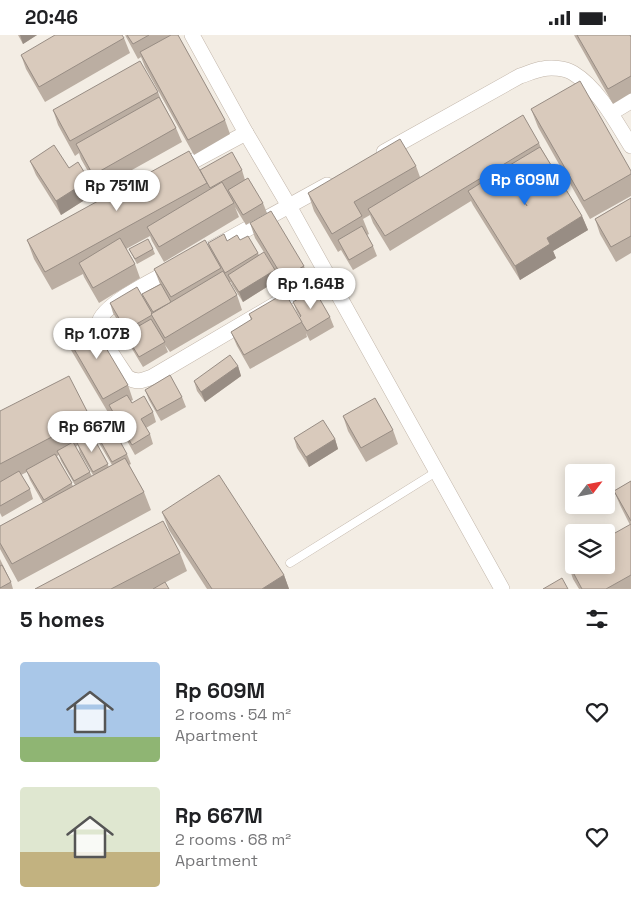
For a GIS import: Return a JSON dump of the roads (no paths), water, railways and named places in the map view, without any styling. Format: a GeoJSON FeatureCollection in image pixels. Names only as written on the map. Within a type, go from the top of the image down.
{"type":"FeatureCollection","features":[{"type":"Feature","properties":{"kind":"street"},"geometry":{"type":"LineString","coordinates":[[189,37],[289,205],[502,589]]}},
{"type":"Feature","properties":{"kind":"street"},"geometry":{"type":"LineString","coordinates":[[375,157],[520,76],[542,69],[555,68],[572,72],[585,83],[611,113],[631,146]]}},
{"type":"Feature","properties":{"kind":"street"},"geometry":{"type":"LineString","coordinates":[[611,113],[631,101]]}},
{"type":"Feature","properties":{"kind":"street"},"geometry":{"type":"LineString","coordinates":[[160,179],[246,133]]}},
{"type":"Feature","properties":{"kind":"street"},"geometry":{"type":"LineString","coordinates":[[327,274],[152,377],[142,381],[133,381],[127,377],[101,333],[98,323],[102,314],[111,305],[341,177]]}},
{"type":"Feature","properties":{"kind":"lane"},"geometry":{"type":"LineString","coordinates":[[290,563],[436,472]]}}]}
